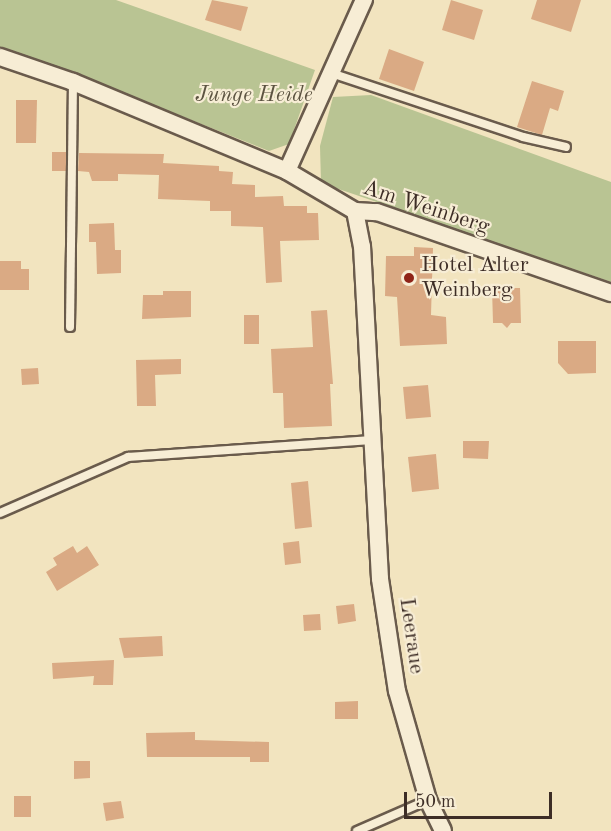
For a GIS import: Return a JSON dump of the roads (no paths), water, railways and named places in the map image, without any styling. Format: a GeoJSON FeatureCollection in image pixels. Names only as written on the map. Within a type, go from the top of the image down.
{"type":"FeatureCollection","features":[{"type":"Feature","properties":{"kind":"street"},"geometry":{"type":"LineString","coordinates":[[287,171],[364,0]]}},
{"type":"Feature","properties":{"kind":"street","name":"Am Weinberg"},"geometry":{"type":"LineString","coordinates":[[0,57],[73,81],[287,171],[355,211],[377,212],[611,293]]}},
{"type":"Feature","properties":{"kind":"street","name":"Leeraue"},"geometry":{"type":"LineString","coordinates":[[355,211],[362,246],[380,579],[397,691],[428,800],[443,831]]}},
{"type":"Feature","properties":{"kind":"lane"},"geometry":{"type":"LineString","coordinates":[[330,73],[464,119],[566,147]]}},
{"type":"Feature","properties":{"kind":"lane"},"geometry":{"type":"LineString","coordinates":[[70,327],[73,81]]}},
{"type":"Feature","properties":{"kind":"lane"},"geometry":{"type":"LineString","coordinates":[[0,513],[128,457],[371,440]]}},
{"type":"Feature","properties":{"kind":"lane"},"geometry":{"type":"LineString","coordinates":[[357,831],[428,800]]}},
{"type":"Feature","properties":{"kind":"place","name":"Hotel Alter Weinberg"},"geometry":{"type":"Point","coordinates":[409,278]}},
{"type":"Feature","properties":{"kind":"park label","name":"Junge Heide"},"geometry":{"type":"Point","coordinates":[254,96]}}]}
